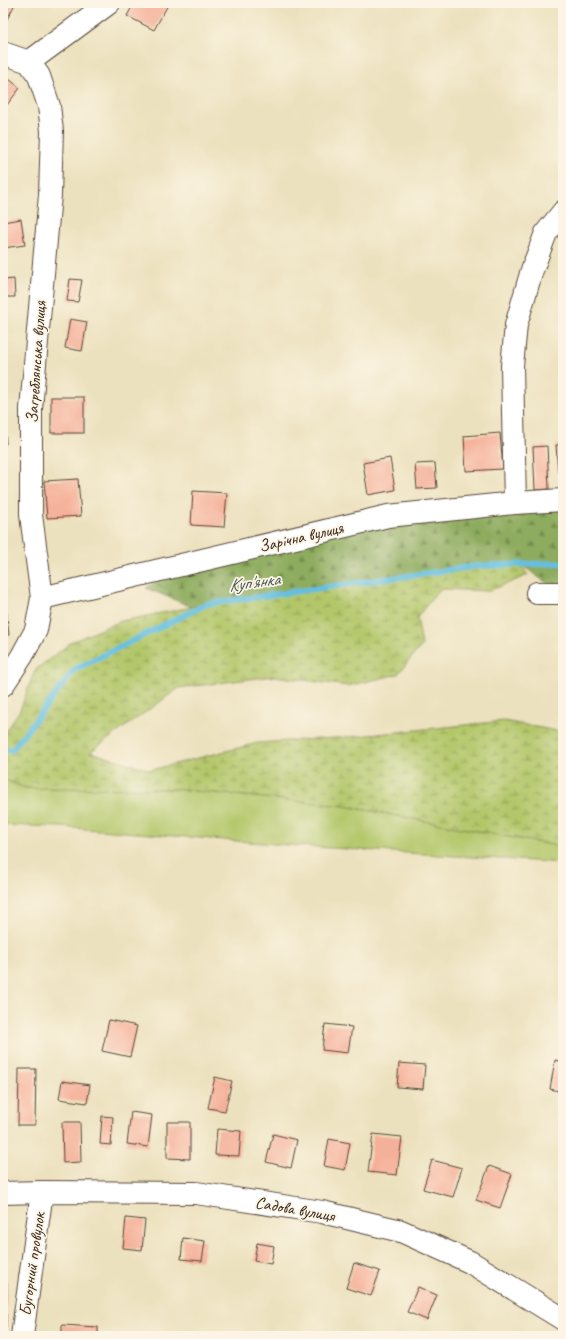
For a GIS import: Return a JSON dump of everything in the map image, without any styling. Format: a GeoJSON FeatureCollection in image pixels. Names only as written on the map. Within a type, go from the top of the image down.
{"type":"FeatureCollection","features":[{"type":"Feature","properties":{"kind":"street"},"geometry":{"type":"LineString","coordinates":[[3,52],[29,62],[109,3]]}},
{"type":"Feature","properties":{"kind":"street","name":"Загреблянська вулиця"},"geometry":{"type":"LineString","coordinates":[[3,684],[22,656],[36,630],[42,598],[31,515],[31,408],[50,196],[52,130],[49,106],[40,76],[29,62]]}},
{"type":"Feature","properties":{"kind":"street"},"geometry":{"type":"LineString","coordinates":[[515,503],[512,366],[516,325],[532,270],[546,232],[563,212]]}},
{"type":"Feature","properties":{"kind":"street","name":"Зарічна вулиця"},"geometry":{"type":"LineString","coordinates":[[42,598],[388,516],[515,503],[563,500]]}},
{"type":"Feature","properties":{"kind":"street"},"geometry":{"type":"LineString","coordinates":[[537,593],[563,593]]}},
{"type":"Feature","properties":{"kind":"street","name":"Бугорний провулок"},"geometry":{"type":"LineString","coordinates":[[22,1336],[42,1192]]}},
{"type":"Feature","properties":{"kind":"street","name":"Садова вулиця"},"geometry":{"type":"LineString","coordinates":[[3,1193],[196,1193],[322,1212],[401,1231],[470,1262],[563,1318]]}},
{"type":"Feature","properties":{"kind":"green space"},"geometry":{"type":"Polygon","coordinates":[[[563,501],[563,593],[520,564],[197,609],[146,588],[179,565],[330,530],[563,501]]]}},
{"type":"Feature","properties":{"kind":"green space"},"geometry":{"type":"Polygon","coordinates":[[[520,564],[528,575],[489,591],[440,589],[417,617],[422,645],[398,674],[348,686],[274,676],[179,688],[90,752],[151,770],[258,743],[348,737],[504,721],[563,732],[563,847],[345,806],[176,789],[25,788],[3,779],[3,735],[20,710],[35,670],[73,641],[121,621],[207,604],[388,579],[520,564]]]}},
{"type":"Feature","properties":{"kind":"green space"},"geometry":{"type":"Polygon","coordinates":[[[3,779],[25,788],[176,789],[345,806],[563,847],[563,863],[300,846],[61,827],[3,825],[3,779]]]}},
{"type":"Feature","properties":{"kind":"building"},"geometry":{"type":"Polygon","coordinates":[[[3,3],[15,4],[3,27],[3,3]]]}},
{"type":"Feature","properties":{"kind":"building"},"geometry":{"type":"Polygon","coordinates":[[[134,3],[169,3],[154,30],[127,16],[134,3]]]}},
{"type":"Feature","properties":{"kind":"building"},"geometry":{"type":"Polygon","coordinates":[[[3,74],[20,88],[3,110],[3,74]]]}},
{"type":"Feature","properties":{"kind":"building"},"geometry":{"type":"Polygon","coordinates":[[[21,219],[25,245],[3,248],[3,222],[21,219]]]}},
{"type":"Feature","properties":{"kind":"building"},"geometry":{"type":"Polygon","coordinates":[[[14,279],[15,297],[3,297],[3,280],[14,279]]]}},
{"type":"Feature","properties":{"kind":"building"},"geometry":{"type":"Polygon","coordinates":[[[70,279],[82,280],[78,302],[67,301],[70,279]]]}},
{"type":"Feature","properties":{"kind":"building"},"geometry":{"type":"Polygon","coordinates":[[[70,319],[87,322],[82,351],[65,348],[70,319]]]}},
{"type":"Feature","properties":{"kind":"building"},"geometry":{"type":"Polygon","coordinates":[[[51,397],[84,397],[84,433],[51,433],[51,397]]]}},
{"type":"Feature","properties":{"kind":"building"},"geometry":{"type":"Polygon","coordinates":[[[3,425],[5,425],[6,444],[3,444],[3,425]]]}},
{"type":"Feature","properties":{"kind":"building"},"geometry":{"type":"Polygon","coordinates":[[[500,433],[503,469],[466,471],[464,436],[500,433]]]}},
{"type":"Feature","properties":{"kind":"building"},"geometry":{"type":"Polygon","coordinates":[[[556,445],[563,445],[563,471],[558,472],[556,445]]]}},
{"type":"Feature","properties":{"kind":"building"},"geometry":{"type":"Polygon","coordinates":[[[547,446],[549,489],[535,490],[533,447],[547,446]]]}},
{"type":"Feature","properties":{"kind":"building"},"geometry":{"type":"Polygon","coordinates":[[[390,458],[395,490],[368,495],[363,463],[390,458]]]}},
{"type":"Feature","properties":{"kind":"building"},"geometry":{"type":"Polygon","coordinates":[[[435,463],[437,488],[417,489],[415,464],[435,463]]]}},
{"type":"Feature","properties":{"kind":"building"},"geometry":{"type":"Polygon","coordinates":[[[78,479],[81,516],[47,518],[44,481],[78,479]]]}},
{"type":"Feature","properties":{"kind":"building"},"geometry":{"type":"Polygon","coordinates":[[[4,481],[7,509],[3,509],[4,481]]]}},
{"type":"Feature","properties":{"kind":"building"},"geometry":{"type":"Polygon","coordinates":[[[193,491],[227,493],[224,527],[191,525],[193,491]]]}},
{"type":"Feature","properties":{"kind":"building"},"geometry":{"type":"Polygon","coordinates":[[[6,607],[9,635],[3,636],[3,608],[6,607]]]}},
{"type":"Feature","properties":{"kind":"building"},"geometry":{"type":"Polygon","coordinates":[[[109,1020],[137,1026],[130,1057],[102,1051],[109,1020]]]}},
{"type":"Feature","properties":{"kind":"building"},"geometry":{"type":"Polygon","coordinates":[[[325,1024],[352,1027],[348,1053],[322,1050],[325,1024]]]}},
{"type":"Feature","properties":{"kind":"building"},"geometry":{"type":"Polygon","coordinates":[[[555,1060],[563,1062],[563,1092],[550,1089],[555,1060]]]}},
{"type":"Feature","properties":{"kind":"building"},"geometry":{"type":"Polygon","coordinates":[[[399,1063],[425,1065],[423,1089],[397,1087],[399,1063]]]}},
{"type":"Feature","properties":{"kind":"building"},"geometry":{"type":"Polygon","coordinates":[[[19,1069],[36,1069],[35,1125],[18,1125],[19,1069]]]}},
{"type":"Feature","properties":{"kind":"building"},"geometry":{"type":"Polygon","coordinates":[[[215,1077],[232,1081],[225,1111],[208,1108],[215,1077]]]}},
{"type":"Feature","properties":{"kind":"building"},"geometry":{"type":"Polygon","coordinates":[[[62,1081],[90,1085],[87,1103],[59,1099],[62,1081]]]}},
{"type":"Feature","properties":{"kind":"building"},"geometry":{"type":"Polygon","coordinates":[[[131,1112],[152,1115],[148,1147],[127,1144],[131,1112]]]}},
{"type":"Feature","properties":{"kind":"building"},"geometry":{"type":"Polygon","coordinates":[[[102,1116],[113,1117],[111,1145],[100,1144],[102,1116]]]}},
{"type":"Feature","properties":{"kind":"building"},"geometry":{"type":"Polygon","coordinates":[[[62,1122],[80,1122],[81,1162],[63,1163],[62,1122]]]}},
{"type":"Feature","properties":{"kind":"building"},"geometry":{"type":"Polygon","coordinates":[[[167,1122],[190,1122],[190,1159],[167,1158],[167,1122]]]}},
{"type":"Feature","properties":{"kind":"building"},"geometry":{"type":"Polygon","coordinates":[[[217,1129],[241,1131],[239,1156],[215,1155],[217,1129]]]}},
{"type":"Feature","properties":{"kind":"building"},"geometry":{"type":"Polygon","coordinates":[[[273,1134],[297,1140],[291,1168],[266,1162],[273,1134]]]}},
{"type":"Feature","properties":{"kind":"building"},"geometry":{"type":"Polygon","coordinates":[[[373,1134],[402,1137],[397,1175],[368,1172],[373,1134]]]}},
{"type":"Feature","properties":{"kind":"building"},"geometry":{"type":"Polygon","coordinates":[[[329,1139],[350,1143],[345,1170],[324,1166],[329,1139]]]}},
{"type":"Feature","properties":{"kind":"building"},"geometry":{"type":"Polygon","coordinates":[[[432,1160],[462,1168],[453,1197],[423,1189],[432,1160]]]}},
{"type":"Feature","properties":{"kind":"building"},"geometry":{"type":"Polygon","coordinates":[[[489,1166],[512,1174],[500,1208],[476,1200],[489,1166]]]}},
{"type":"Feature","properties":{"kind":"building"},"geometry":{"type":"Polygon","coordinates":[[[126,1218],[145,1220],[142,1250],[123,1248],[126,1218]]]}},
{"type":"Feature","properties":{"kind":"building"},"geometry":{"type":"Polygon","coordinates":[[[183,1238],[205,1241],[202,1261],[181,1259],[183,1238]]]}},
{"type":"Feature","properties":{"kind":"building"},"geometry":{"type":"Polygon","coordinates":[[[257,1243],[274,1246],[271,1264],[254,1261],[257,1243]]]}},
{"type":"Feature","properties":{"kind":"building"},"geometry":{"type":"Polygon","coordinates":[[[354,1263],[380,1271],[371,1296],[346,1288],[354,1263]]]}},
{"type":"Feature","properties":{"kind":"building"},"geometry":{"type":"Polygon","coordinates":[[[3,1283],[7,1283],[6,1327],[3,1327],[3,1283]]]}},
{"type":"Feature","properties":{"kind":"building"},"geometry":{"type":"Polygon","coordinates":[[[418,1287],[437,1295],[427,1320],[407,1312],[418,1287]]]}},
{"type":"Feature","properties":{"kind":"building"},"geometry":{"type":"Polygon","coordinates":[[[62,1325],[98,1327],[98,1336],[62,1336],[62,1325]]]}},
{"type":"Feature","properties":{"kind":"waterway","name":"Куп'янка"},"geometry":{"type":"LineString","coordinates":[[3,750],[12,750],[75,669],[207,604],[478,566],[563,563]]}}]}
